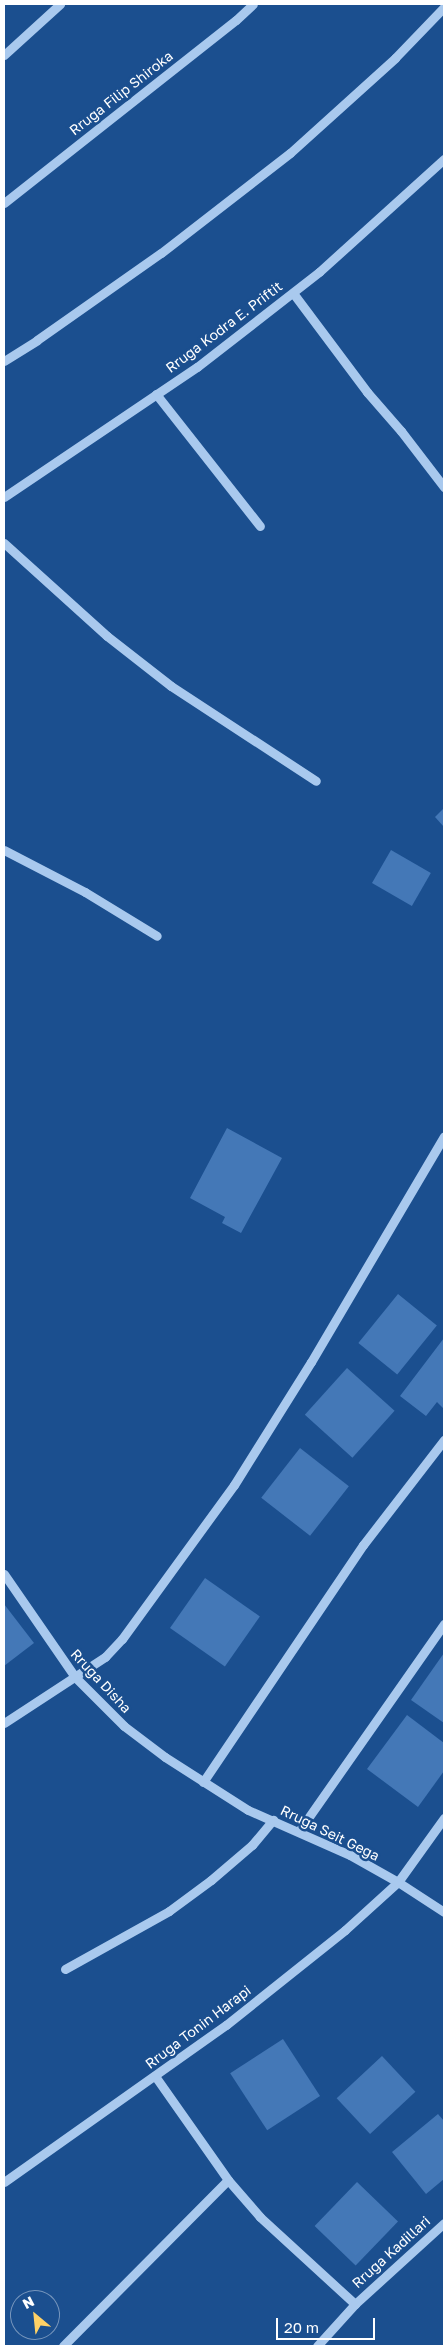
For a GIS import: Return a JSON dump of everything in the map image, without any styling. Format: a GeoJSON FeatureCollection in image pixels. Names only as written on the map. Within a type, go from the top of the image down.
{"type":"FeatureCollection","features":[{"type":"Feature","properties":{"kind":"street"},"geometry":{"type":"LineString","coordinates":[[4,55],[60,4]]}},
{"type":"Feature","properties":{"kind":"street","name":"Rruga Filip Shiroka"},"geometry":{"type":"LineString","coordinates":[[4,203],[236,20],[253,4]]}},
{"type":"Feature","properties":{"kind":"street"},"geometry":{"type":"LineString","coordinates":[[4,361],[162,253],[290,153],[396,58],[444,7]]}},
{"type":"Feature","properties":{"kind":"street","name":"Rruga Kodra E. Priftit"},"geometry":{"type":"LineString","coordinates":[[4,497],[197,367],[326,266],[444,159]]}},
{"type":"Feature","properties":{"kind":"street"},"geometry":{"type":"LineString","coordinates":[[293,293],[367,392],[401,431],[444,487]]}},
{"type":"Feature","properties":{"kind":"street"},"geometry":{"type":"LineString","coordinates":[[156,394],[260,526]]}},
{"type":"Feature","properties":{"kind":"street"},"geometry":{"type":"LineString","coordinates":[[4,543],[106,636],[171,686],[316,781]]}},
{"type":"Feature","properties":{"kind":"street"},"geometry":{"type":"LineString","coordinates":[[4,850],[84,892],[157,936]]}},
{"type":"Feature","properties":{"kind":"street"},"geometry":{"type":"LineString","coordinates":[[4,1724],[30,1704],[105,1657],[122,1639],[234,1485],[312,1362],[444,1136]]}},
{"type":"Feature","properties":{"kind":"street"},"geometry":{"type":"LineString","coordinates":[[203,1782],[363,1545],[444,1440]]}},
{"type":"Feature","properties":{"kind":"street","name":"Rruga Disha"},"geometry":{"type":"LineString","coordinates":[[4,1574],[75,1677],[124,1726],[203,1782]]}},
{"type":"Feature","properties":{"kind":"street"},"geometry":{"type":"LineString","coordinates":[[299,1831],[444,1624]]}},
{"type":"Feature","properties":{"kind":"street","name":"Rruga Seit Gega"},"geometry":{"type":"LineString","coordinates":[[203,1782],[248,1810],[350,1855],[398,1882],[444,1912]]}},
{"type":"Feature","properties":{"kind":"street","name":"Rruga Tonin Harapi"},"geometry":{"type":"LineString","coordinates":[[4,2182],[155,2076],[318,1952],[398,1882],[444,1818]]}},
{"type":"Feature","properties":{"kind":"street"},"geometry":{"type":"LineString","coordinates":[[65,1969],[168,1911],[211,1880],[252,1845],[273,1820]]}},
{"type":"Feature","properties":{"kind":"street"},"geometry":{"type":"LineString","coordinates":[[155,2076],[228,2180],[260,2217],[355,2304]]}},
{"type":"Feature","properties":{"kind":"street"},"geometry":{"type":"LineString","coordinates":[[63,2346],[228,2180]]}},
{"type":"Feature","properties":{"kind":"street","name":"Rruga Kadillari"},"geometry":{"type":"LineString","coordinates":[[317,2346],[355,2304],[444,2223]]}},
{"type":"Feature","properties":{"kind":"building"},"geometry":{"type":"Polygon","coordinates":[[[444,808],[444,827],[435,817],[444,808]]]}},
{"type":"Feature","properties":{"kind":"building"},"geometry":{"type":"Polygon","coordinates":[[[391,850],[431,873],[412,906],[372,883],[391,850]]]}},
{"type":"Feature","properties":{"kind":"building"},"geometry":{"type":"Polygon","coordinates":[[[227,1128],[282,1158],[241,1233],[222,1223],[225,1217],[190,1198],[227,1128]]]}},
{"type":"Feature","properties":{"kind":"building"},"geometry":{"type":"Polygon","coordinates":[[[398,1294],[437,1325],[397,1374],[358,1343],[398,1294]]]}},
{"type":"Feature","properties":{"kind":"building"},"geometry":{"type":"Polygon","coordinates":[[[444,1338],[444,1409],[437,1402],[426,1416],[400,1396],[444,1338]]]}},
{"type":"Feature","properties":{"kind":"building"},"geometry":{"type":"Polygon","coordinates":[[[347,1368],[395,1411],[352,1458],[305,1415],[347,1368]]]}},
{"type":"Feature","properties":{"kind":"building"},"geometry":{"type":"Polygon","coordinates":[[[300,1448],[349,1486],[310,1536],[261,1498],[300,1448]]]}},
{"type":"Feature","properties":{"kind":"building"},"geometry":{"type":"Polygon","coordinates":[[[205,1578],[260,1616],[225,1666],[170,1628],[205,1578]]]}},
{"type":"Feature","properties":{"kind":"building"},"geometry":{"type":"Polygon","coordinates":[[[4,1604],[34,1643],[4,1666],[4,1604]]]}},
{"type":"Feature","properties":{"kind":"building"},"geometry":{"type":"Polygon","coordinates":[[[444,1653],[444,1723],[411,1700],[444,1653]]]}},
{"type":"Feature","properties":{"kind":"building"},"geometry":{"type":"Polygon","coordinates":[[[407,1715],[444,1743],[444,1771],[418,1807],[367,1769],[407,1715]]]}},
{"type":"Feature","properties":{"kind":"building"},"geometry":{"type":"Polygon","coordinates":[[[283,2039],[320,2096],[267,2130],[230,2073],[283,2039]]]}},
{"type":"Feature","properties":{"kind":"building"},"geometry":{"type":"Polygon","coordinates":[[[382,2056],[415,2092],[370,2134],[337,2098],[382,2056]]]}},
{"type":"Feature","properties":{"kind":"building"},"geometry":{"type":"Polygon","coordinates":[[[438,2114],[444,2121],[444,2179],[426,2194],[392,2152],[438,2114]]]}},
{"type":"Feature","properties":{"kind":"building"},"geometry":{"type":"Polygon","coordinates":[[[357,2182],[398,2222],[356,2265],[315,2226],[357,2182]]]}}]}
